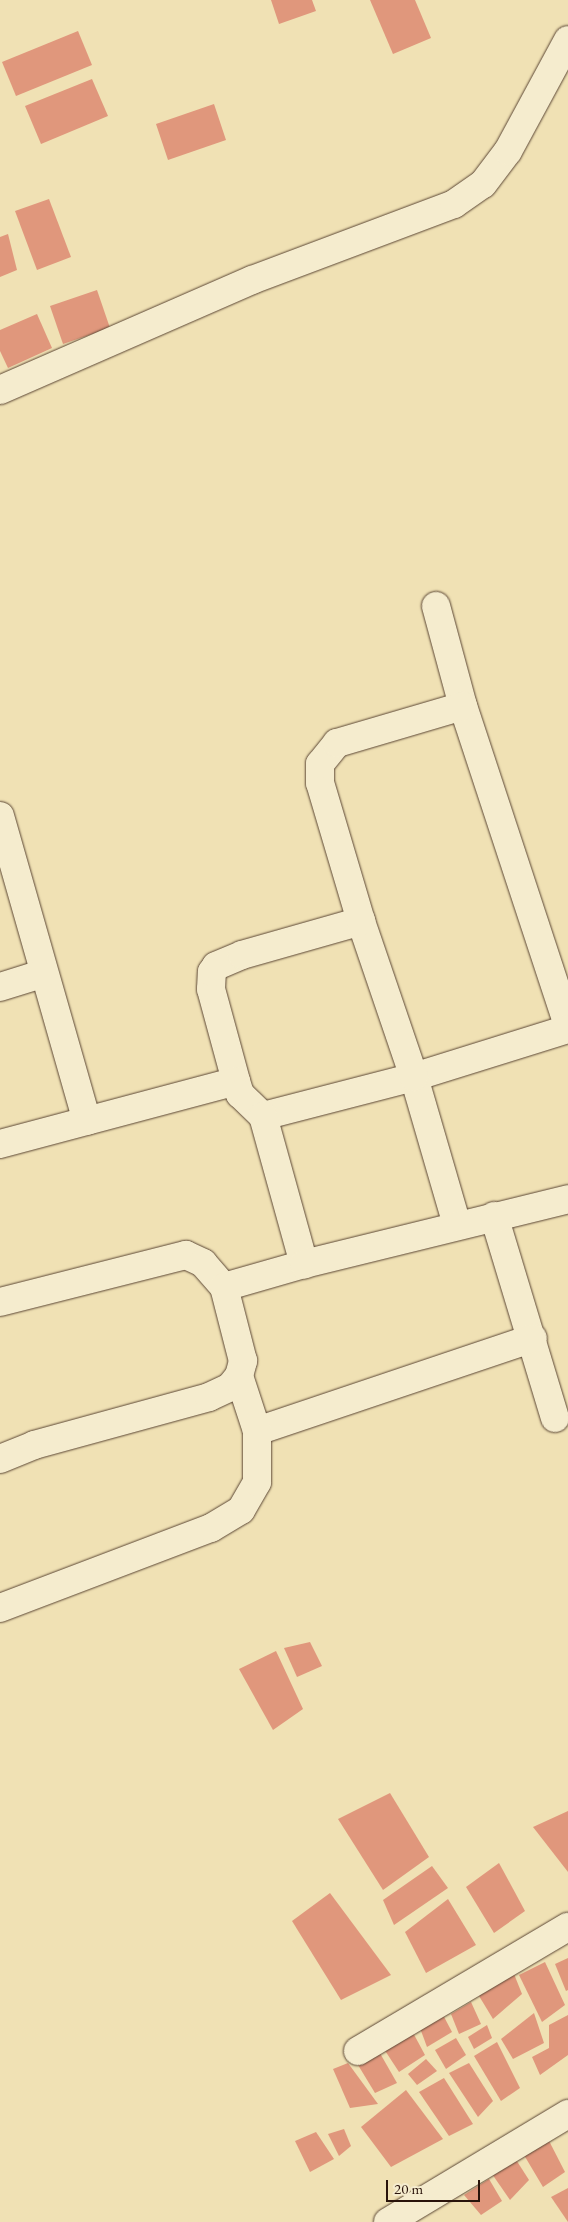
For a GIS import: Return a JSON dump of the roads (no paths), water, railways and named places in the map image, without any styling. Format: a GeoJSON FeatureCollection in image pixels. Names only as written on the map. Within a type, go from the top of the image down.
{"type":"FeatureCollection","features":[{"type":"Feature","properties":{"kind":"street"},"geometry":{"type":"LineString","coordinates":[[0,390],[252,280],[454,204],[482,184],[508,151],[568,40]]}},
{"type":"Feature","properties":{"kind":"street"},"geometry":{"type":"LineString","coordinates":[[262,1116],[414,1076],[568,1027],[463,706],[436,606]]}},
{"type":"Feature","properties":{"kind":"street"},"geometry":{"type":"LineString","coordinates":[[457,1225],[414,1076],[361,921],[320,783],[320,764],[337,743],[463,706]]}},
{"type":"Feature","properties":{"kind":"street"},"geometry":{"type":"LineString","coordinates":[[0,816],[42,974],[86,1121]]}},
{"type":"Feature","properties":{"kind":"street"},"geometry":{"type":"LineString","coordinates":[[304,1264],[262,1116],[240,1094],[236,1082],[211,989],[212,972],[216,966],[242,954],[361,921]]}},
{"type":"Feature","properties":{"kind":"street"},"geometry":{"type":"LineString","coordinates":[[0,987],[42,974]]}},
{"type":"Feature","properties":{"kind":"street"},"geometry":{"type":"LineString","coordinates":[[0,1144],[236,1082]]}},
{"type":"Feature","properties":{"kind":"street"},"geometry":{"type":"LineString","coordinates":[[224,1287],[304,1264],[568,1199]]}},
{"type":"Feature","properties":{"kind":"street"},"geometry":{"type":"LineString","coordinates":[[494,1216],[533,1338],[555,1418]]}},
{"type":"Feature","properties":{"kind":"street"},"geometry":{"type":"LineString","coordinates":[[0,1302],[186,1256],[203,1263],[224,1287],[243,1361],[239,1376],[230,1387],[209,1398],[34,1445],[0,1458]]}},
{"type":"Feature","properties":{"kind":"street"},"geometry":{"type":"LineString","coordinates":[[257,1431],[533,1338]]}},
{"type":"Feature","properties":{"kind":"street"},"geometry":{"type":"LineString","coordinates":[[0,1608],[211,1528],[241,1510],[257,1482],[257,1431],[239,1376]]}},
{"type":"Feature","properties":{"kind":"street"},"geometry":{"type":"LineString","coordinates":[[358,2051],[568,1927]]}},
{"type":"Feature","properties":{"kind":"street"},"geometry":{"type":"LineString","coordinates":[[388,2222],[568,2114]]}}]}
